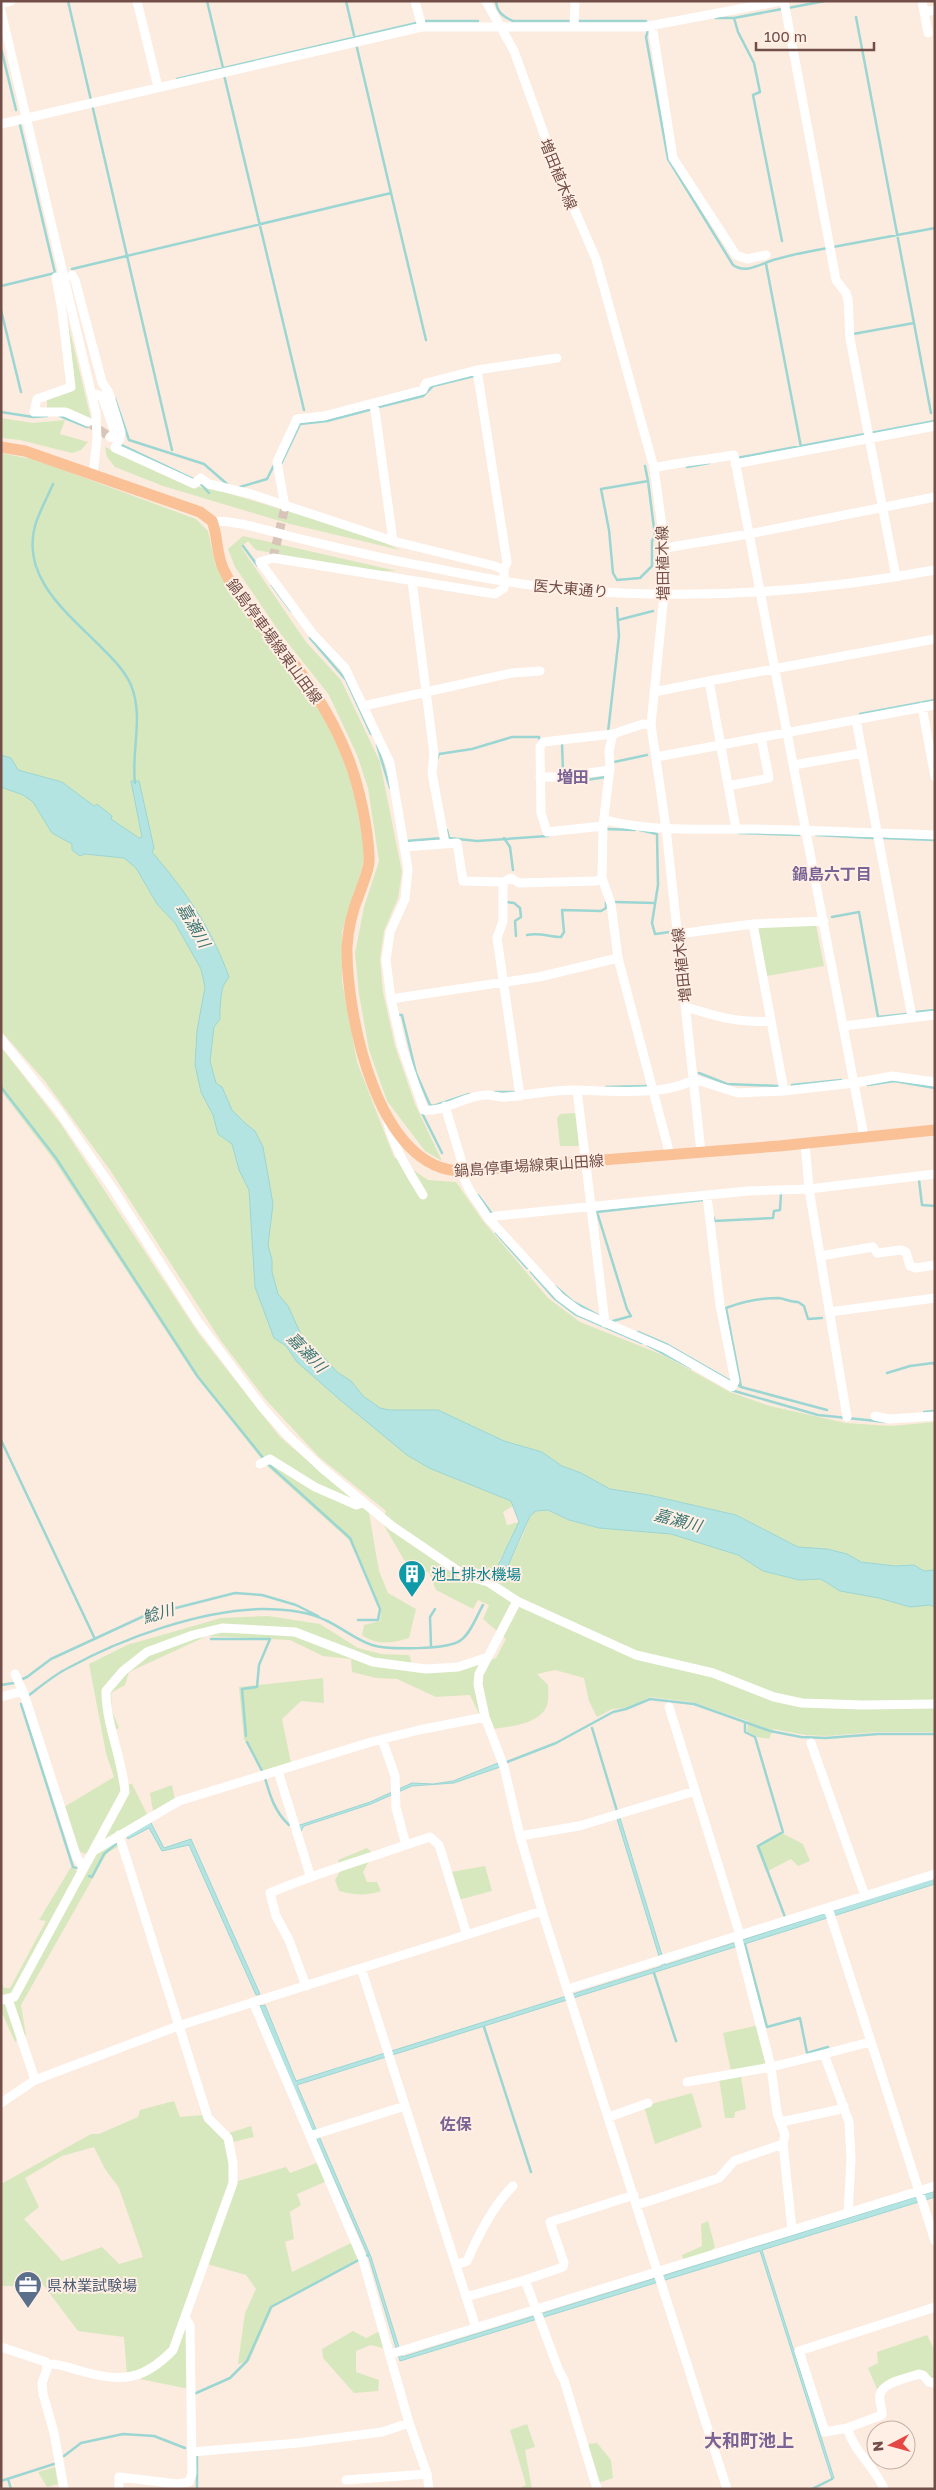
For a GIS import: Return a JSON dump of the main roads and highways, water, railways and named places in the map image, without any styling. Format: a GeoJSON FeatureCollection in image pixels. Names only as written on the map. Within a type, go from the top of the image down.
{"type":"FeatureCollection","features":[{"type":"Feature","properties":{"kind":"main road","name":"鍋島停車場線東山田線"},"geometry":{"type":"LineString","coordinates":[[1,447],[25,451],[200,512],[212,521],[224,569],[271,638],[320,699],[349,759],[358,790],[370,856],[350,921],[347,946],[349,984],[360,1046],[371,1084],[387,1118],[412,1151],[425,1162],[441,1169],[463,1171],[670,1155],[935,1130]]}},
{"type":"Feature","properties":{"kind":"water","name":"嘉瀬川"},"geometry":{"type":"Polygon","coordinates":[[[1,755],[11,758],[18,770],[62,782],[94,806],[97,804],[112,816],[111,819],[139,838],[142,837],[131,781],[139,781],[154,848],[152,852],[197,911],[214,942],[229,977],[222,990],[220,1019],[214,1027],[210,1061],[216,1083],[222,1087],[232,1110],[255,1131],[263,1147],[273,1204],[268,1245],[278,1294],[288,1306],[304,1341],[319,1352],[337,1372],[351,1381],[363,1396],[380,1408],[389,1410],[438,1410],[504,1441],[542,1452],[562,1466],[581,1473],[610,1489],[649,1495],[736,1515],[798,1547],[827,1549],[847,1554],[861,1562],[895,1566],[914,1565],[924,1571],[935,1570],[935,1607],[930,1605],[910,1607],[879,1598],[840,1591],[821,1579],[799,1580],[763,1571],[738,1555],[671,1534],[599,1528],[569,1520],[548,1510],[536,1511],[530,1516],[503,1577],[495,1572],[519,1522],[511,1501],[429,1468],[407,1455],[339,1399],[297,1362],[286,1346],[274,1338],[255,1287],[249,1190],[239,1170],[232,1144],[218,1134],[213,1115],[201,1092],[195,1065],[197,1031],[205,987],[201,969],[175,923],[157,904],[136,868],[124,858],[85,854],[80,856],[72,850],[72,844],[52,833],[33,802],[23,795],[1,787],[1,755]]]}},
{"type":"Feature","properties":{"kind":"water"},"geometry":{"type":"Polygon","coordinates":[[[498,1763],[500,1767],[454,1783],[412,1786],[371,1804],[304,1826],[298,1836],[297,1826],[370,1802],[412,1783],[433,1784],[453,1781],[498,1763]]]}},
{"type":"Feature","properties":{"kind":"water"},"geometry":{"type":"Polygon","coordinates":[[[620,1818],[665,1965],[935,1878],[935,1884],[297,2085],[371,2257],[402,2357],[935,2191],[935,2197],[762,2250],[834,2478],[832,2479],[760,2251],[400,2361],[369,2258],[260,2006],[265,2005],[296,2081],[662,1966],[617,1819],[620,1818]]]}},
{"type":"Feature","properties":{"kind":"water"},"geometry":{"type":"Polygon","coordinates":[[[150,1821],[164,1848],[191,1839],[260,1994],[256,1995],[189,1845],[162,1851],[149,1828],[128,1839],[126,1835],[150,1821]]]}},
{"type":"Feature","properties":{"kind":"waterway"},"geometry":{"type":"LineString","coordinates":[[68,1],[172,450]]}},
{"type":"Feature","properties":{"kind":"waterway"},"geometry":{"type":"LineString","coordinates":[[207,1],[223,68]]}},
{"type":"Feature","properties":{"kind":"waterway"},"geometry":{"type":"LineString","coordinates":[[72,269],[391,193],[346,1]]}},
{"type":"Feature","properties":{"kind":"waterway"},"geometry":{"type":"LineString","coordinates":[[496,1],[498,9],[502,14],[513,21],[646,21],[648,31],[646,37],[668,159],[733,265],[744,269],[783,257],[828,248]]}},
{"type":"Feature","properties":{"kind":"waterway"},"geometry":{"type":"LineString","coordinates":[[788,8],[825,1]]}},
{"type":"Feature","properties":{"kind":"waterway"},"geometry":{"type":"LineString","coordinates":[[716,18],[734,18],[782,9]]}},
{"type":"Feature","properties":{"kind":"waterway"},"geometry":{"type":"LineString","coordinates":[[856,17],[931,413]]}},
{"type":"Feature","properties":{"kind":"waterway"},"geometry":{"type":"LineString","coordinates":[[734,18],[738,32],[754,63],[760,92],[753,95],[782,241]]}},
{"type":"Feature","properties":{"kind":"waterway"},"geometry":{"type":"LineString","coordinates":[[177,79],[425,21],[478,21]]}},
{"type":"Feature","properties":{"kind":"waterway"},"geometry":{"type":"LineString","coordinates":[[1,48],[16,110]]}},
{"type":"Feature","properties":{"kind":"waterway"},"geometry":{"type":"LineString","coordinates":[[224,75],[304,410]]}},
{"type":"Feature","properties":{"kind":"waterway"},"geometry":{"type":"LineString","coordinates":[[1,286],[55,273],[20,125]]}},
{"type":"Feature","properties":{"kind":"waterway"},"geometry":{"type":"LineString","coordinates":[[391,193],[426,340]]}},
{"type":"Feature","properties":{"kind":"waterway"},"geometry":{"type":"LineString","coordinates":[[833,247],[935,228]]}},
{"type":"Feature","properties":{"kind":"waterway"},"geometry":{"type":"LineString","coordinates":[[766,264],[801,447]]}},
{"type":"Feature","properties":{"kind":"waterway"},"geometry":{"type":"LineString","coordinates":[[1,310],[21,392]]}},
{"type":"Feature","properties":{"kind":"waterway"},"geometry":{"type":"LineString","coordinates":[[853,334],[914,323]]}},
{"type":"Feature","properties":{"kind":"waterway"},"geometry":{"type":"LineString","coordinates":[[379,407],[423,396],[433,386],[474,376]]}},
{"type":"Feature","properties":{"kind":"waterway"},"geometry":{"type":"LineString","coordinates":[[115,399],[129,440],[204,464],[227,484]]}},
{"type":"Feature","properties":{"kind":"waterway"},"geometry":{"type":"LineString","coordinates":[[281,464],[300,424],[327,421],[369,410]]}},
{"type":"Feature","properties":{"kind":"waterway"},"geometry":{"type":"LineString","coordinates":[[1,412],[33,417],[47,416]]}},
{"type":"Feature","properties":{"kind":"waterway"},"geometry":{"type":"LineString","coordinates":[[60,416],[87,427]]}},
{"type":"Feature","properties":{"kind":"waterway"},"geometry":{"type":"LineString","coordinates":[[737,458],[935,421]]}},
{"type":"Feature","properties":{"kind":"waterway"},"geometry":{"type":"LineString","coordinates":[[119,444],[195,480]]}},
{"type":"Feature","properties":{"kind":"waterway"},"geometry":{"type":"LineString","coordinates":[[687,465],[687,467],[709,463]]}},
{"type":"Feature","properties":{"kind":"waterway"},"geometry":{"type":"LineString","coordinates":[[240,487],[267,479],[274,465]]}},
{"type":"Feature","properties":{"kind":"waterway"},"geometry":{"type":"LineString","coordinates":[[645,466],[648,481],[601,489],[609,530],[613,573],[617,580],[640,578],[652,566],[652,541],[655,536],[648,481]]}},
{"type":"Feature","properties":{"kind":"waterway"},"geometry":{"type":"LineString","coordinates":[[200,483],[209,493]]}},
{"type":"Feature","properties":{"kind":"waterway"},"geometry":{"type":"LineString","coordinates":[[53,484],[35,526],[32,544],[35,562],[41,578],[50,592],[73,620],[116,663],[131,685],[137,709],[135,783]]}},
{"type":"Feature","properties":{"kind":"waterway"},"geometry":{"type":"LineString","coordinates":[[243,546],[257,565]]}},
{"type":"Feature","properties":{"kind":"waterway"},"geometry":{"type":"LineString","coordinates":[[272,585],[291,611]]}},
{"type":"Feature","properties":{"kind":"waterway"},"geometry":{"type":"LineString","coordinates":[[608,732],[619,636],[617,608]]}},
{"type":"Feature","properties":{"kind":"waterway"},"geometry":{"type":"LineString","coordinates":[[618,620],[653,611]]}},
{"type":"Feature","properties":{"kind":"waterway"},"geometry":{"type":"LineString","coordinates":[[310,638],[346,680],[371,734]]}},
{"type":"Feature","properties":{"kind":"waterway"},"geometry":{"type":"LineString","coordinates":[[860,714],[935,700]]}},
{"type":"Feature","properties":{"kind":"waterway"},"geometry":{"type":"LineString","coordinates":[[437,759],[439,754],[472,749],[512,737],[539,737],[540,741]]}},
{"type":"Feature","properties":{"kind":"waterway"},"geometry":{"type":"LineString","coordinates":[[562,743],[563,772]]}},
{"type":"Feature","properties":{"kind":"waterway"},"geometry":{"type":"LineString","coordinates":[[377,745],[390,788]]}},
{"type":"Feature","properties":{"kind":"waterway"},"geometry":{"type":"LineString","coordinates":[[614,762],[647,755]]}},
{"type":"Feature","properties":{"kind":"waterway"},"geometry":{"type":"LineString","coordinates":[[565,780],[566,783],[606,777]]}},
{"type":"Feature","properties":{"kind":"waterway"},"geometry":{"type":"LineString","coordinates":[[605,829],[635,830]]}},
{"type":"Feature","properties":{"kind":"waterway"},"geometry":{"type":"LineString","coordinates":[[447,830],[449,838]]}},
{"type":"Feature","properties":{"kind":"waterway"},"geometry":{"type":"LineString","coordinates":[[640,830],[657,834],[658,885],[652,923],[655,934],[670,932]]}},
{"type":"Feature","properties":{"kind":"waterway"},"geometry":{"type":"LineString","coordinates":[[739,833],[799,835]]}},
{"type":"Feature","properties":{"kind":"waterway"},"geometry":{"type":"LineString","coordinates":[[816,835],[873,838]]}},
{"type":"Feature","properties":{"kind":"waterway"},"geometry":{"type":"LineString","coordinates":[[449,838],[477,841],[548,836]]}},
{"type":"Feature","properties":{"kind":"waterway"},"geometry":{"type":"LineString","coordinates":[[406,841],[443,838]]}},
{"type":"Feature","properties":{"kind":"waterway"},"geometry":{"type":"LineString","coordinates":[[504,838],[510,847],[513,870]]}},
{"type":"Feature","properties":{"kind":"waterway"},"geometry":{"type":"LineString","coordinates":[[883,838],[935,840]]}},
{"type":"Feature","properties":{"kind":"waterway"},"geometry":{"type":"LineString","coordinates":[[506,902],[514,903],[520,908],[521,917],[515,921],[516,936]]}},
{"type":"Feature","properties":{"kind":"waterway"},"geometry":{"type":"LineString","coordinates":[[527,935],[536,934],[561,937],[564,932],[562,910],[601,911],[606,908],[606,902]]}},
{"type":"Feature","properties":{"kind":"waterway"},"geometry":{"type":"LineString","coordinates":[[614,902],[655,903]]}},
{"type":"Feature","properties":{"kind":"waterway"},"geometry":{"type":"LineString","coordinates":[[832,917],[859,912],[878,1017],[906,1014]]}},
{"type":"Feature","properties":{"kind":"waterway"},"geometry":{"type":"LineString","coordinates":[[916,1012],[935,1010]]}},
{"type":"Feature","properties":{"kind":"waterway"},"geometry":{"type":"LineString","coordinates":[[396,1015],[402,1015],[416,1073],[430,1105],[433,1106],[469,1094]]}},
{"type":"Feature","properties":{"kind":"waterway"},"geometry":{"type":"LineString","coordinates":[[699,1073],[727,1084],[778,1086]]}},
{"type":"Feature","properties":{"kind":"waterway"},"geometry":{"type":"LineString","coordinates":[[792,1085],[841,1080]]}},
{"type":"Feature","properties":{"kind":"waterway"},"geometry":{"type":"LineString","coordinates":[[868,1085],[894,1081],[935,1088]]}},
{"type":"Feature","properties":{"kind":"waterway"},"geometry":{"type":"LineString","coordinates":[[606,1087],[648,1086]]}},
{"type":"Feature","properties":{"kind":"waterway"},"geometry":{"type":"LineString","coordinates":[[1,1087],[56,1158],[198,1377],[264,1459]]}},
{"type":"Feature","properties":{"kind":"waterway"},"geometry":{"type":"LineString","coordinates":[[495,1092],[515,1092]]}},
{"type":"Feature","properties":{"kind":"waterway"},"geometry":{"type":"LineString","coordinates":[[422,1113],[442,1153]]}},
{"type":"Feature","properties":{"kind":"waterway"},"geometry":{"type":"LineString","coordinates":[[919,1180],[922,1205],[935,1206]]}},
{"type":"Feature","properties":{"kind":"waterway"},"geometry":{"type":"LineString","coordinates":[[714,1218],[714,1221],[773,1218],[774,1211],[780,1210],[781,1193]]}},
{"type":"Feature","properties":{"kind":"waterway"},"geometry":{"type":"LineString","coordinates":[[478,1195],[492,1214]]}},
{"type":"Feature","properties":{"kind":"waterway"},"geometry":{"type":"LineString","coordinates":[[613,1321],[631,1316],[627,1309],[597,1212],[703,1200]]}},
{"type":"Feature","properties":{"kind":"waterway"},"geometry":{"type":"LineString","coordinates":[[496,1233],[527,1268]]}},
{"type":"Feature","properties":{"kind":"waterway"},"geometry":{"type":"LineString","coordinates":[[531,1272],[554,1298],[575,1314],[642,1343]]}},
{"type":"Feature","properties":{"kind":"waterway"},"geometry":{"type":"LineString","coordinates":[[555,1286],[572,1301],[598,1315]]}},
{"type":"Feature","properties":{"kind":"waterway"},"geometry":{"type":"LineString","coordinates":[[741,1387],[726,1308],[752,1301],[779,1298],[798,1302],[804,1306],[808,1319],[822,1318]]}},
{"type":"Feature","properties":{"kind":"waterway"},"geometry":{"type":"LineString","coordinates":[[638,1332],[668,1345],[741,1387],[827,1410]]}},
{"type":"Feature","properties":{"kind":"waterway"},"geometry":{"type":"LineString","coordinates":[[647,1345],[691,1368]]}},
{"type":"Feature","properties":{"kind":"waterway"},"geometry":{"type":"LineString","coordinates":[[887,1373],[910,1366],[933,1363],[935,1365]]}},
{"type":"Feature","properties":{"kind":"waterway"},"geometry":{"type":"LineString","coordinates":[[731,1390],[818,1415],[886,1422]]}},
{"type":"Feature","properties":{"kind":"waterway"},"geometry":{"type":"LineString","coordinates":[[924,1412],[935,1411]]}},
{"type":"Feature","properties":{"kind":"waterway"},"geometry":{"type":"LineString","coordinates":[[1,1440],[94,1637]]}},
{"type":"Feature","properties":{"kind":"waterway"},"geometry":{"type":"LineString","coordinates":[[267,1463],[350,1538],[380,1609],[378,1620],[358,1620]]}},
{"type":"Feature","properties":{"kind":"waterway","name":"鯰川"},"geometry":{"type":"LineString","coordinates":[[1,1685],[14,1683],[27,1677],[51,1659],[144,1616],[235,1593],[262,1595],[296,1605],[318,1616]]}},
{"type":"Feature","properties":{"kind":"waterway"},"geometry":{"type":"LineString","coordinates":[[28,1696],[63,1671],[113,1646],[137,1636],[213,1614],[262,1609],[295,1611],[311,1614],[325,1620],[372,1645],[391,1648],[418,1648],[444,1646],[461,1640],[471,1628],[483,1605]]}},
{"type":"Feature","properties":{"kind":"waterway"},"geometry":{"type":"LineString","coordinates":[[431,1646],[430,1617],[435,1609]]}},
{"type":"Feature","properties":{"kind":"waterway"},"geometry":{"type":"LineString","coordinates":[[211,1639],[270,1639],[259,1665],[257,1687],[242,1689],[246,1736]]}},
{"type":"Feature","properties":{"kind":"waterway"},"geometry":{"type":"LineString","coordinates":[[507,1762],[556,1743],[613,1712],[650,1699],[694,1704],[770,1731],[801,1737],[826,1738],[878,1734],[935,1734]]}},
{"type":"Feature","properties":{"kind":"waterway"},"geometry":{"type":"LineString","coordinates":[[21,1704],[73,1867],[76,1868]]}},
{"type":"Feature","properties":{"kind":"waterway"},"geometry":{"type":"LineString","coordinates":[[745,1723],[745,1732],[755,1737],[783,1832],[758,1846],[785,1917]]}},
{"type":"Feature","properties":{"kind":"waterway"},"geometry":{"type":"LineString","coordinates":[[592,1728],[617,1811]]}},
{"type":"Feature","properties":{"kind":"waterway"},"geometry":{"type":"LineString","coordinates":[[247,1742],[262,1771]]}},
{"type":"Feature","properties":{"kind":"waterway"},"geometry":{"type":"LineString","coordinates":[[265,1778],[277,1809],[289,1825]]}},
{"type":"Feature","properties":{"kind":"waterway"},"geometry":{"type":"LineString","coordinates":[[89,1876],[92,1877],[104,1854],[117,1843]]}},
{"type":"Feature","properties":{"kind":"waterway"},"geometry":{"type":"LineString","coordinates":[[745,1944],[767,2027],[800,2018],[807,2053],[828,2047]]}},
{"type":"Feature","properties":{"kind":"waterway"},"geometry":{"type":"LineString","coordinates":[[654,1973],[676,2041]]}},
{"type":"Feature","properties":{"kind":"waterway"},"geometry":{"type":"LineString","coordinates":[[484,2027],[531,2172]]}},
{"type":"Feature","properties":{"kind":"waterway"},"geometry":{"type":"LineString","coordinates":[[194,2394],[230,2378],[247,2361],[271,2307],[368,2255]]}},
{"type":"Feature","properties":{"kind":"waterway"},"geometry":{"type":"LineString","coordinates":[[64,2456],[81,2443],[123,2434],[154,2436],[185,2448]]}},
{"type":"Feature","properties":{"kind":"waterway"},"geometry":{"type":"LineString","coordinates":[[197,2455],[197,2489]]}},
{"type":"Feature","properties":{"kind":"waterway"},"geometry":{"type":"LineString","coordinates":[[1,2481],[54,2464]]}},
{"type":"Feature","properties":{"kind":"waterway"},"geometry":{"type":"LineString","coordinates":[[8,2479],[11,2489]]}},
{"type":"Feature","properties":{"kind":"waterway"},"geometry":{"type":"LineString","coordinates":[[812,2489],[832,2479]]}},
{"type":"Feature","properties":{"kind":"tunnel"},"geometry":{"type":"LineString","coordinates":[[88,422],[110,437]]}},
{"type":"Feature","properties":{"kind":"tunnel"},"geometry":{"type":"LineString","coordinates":[[273,558],[285,507]]}},
{"type":"Feature","properties":{"kind":"place","name":"池上排水機場"},"geometry":{"type":"Point","coordinates":[412,1598]}},
{"type":"Feature","properties":{"kind":"place","name":"県林業試験場"},"geometry":{"type":"Point","coordinates":[28,2309]}},
{"type":"Feature","properties":{"kind":"district","name":"増田"},"geometry":{"type":"Point","coordinates":[573,777]}},
{"type":"Feature","properties":{"kind":"district","name":"鍋島六丁目"},"geometry":{"type":"Point","coordinates":[832,874]}},
{"type":"Feature","properties":{"kind":"district","name":"佐保"},"geometry":{"type":"Point","coordinates":[456,2124]}},
{"type":"Feature","properties":{"kind":"district","name":"大和町池上"},"geometry":{"type":"Point","coordinates":[749,2440]}}]}
